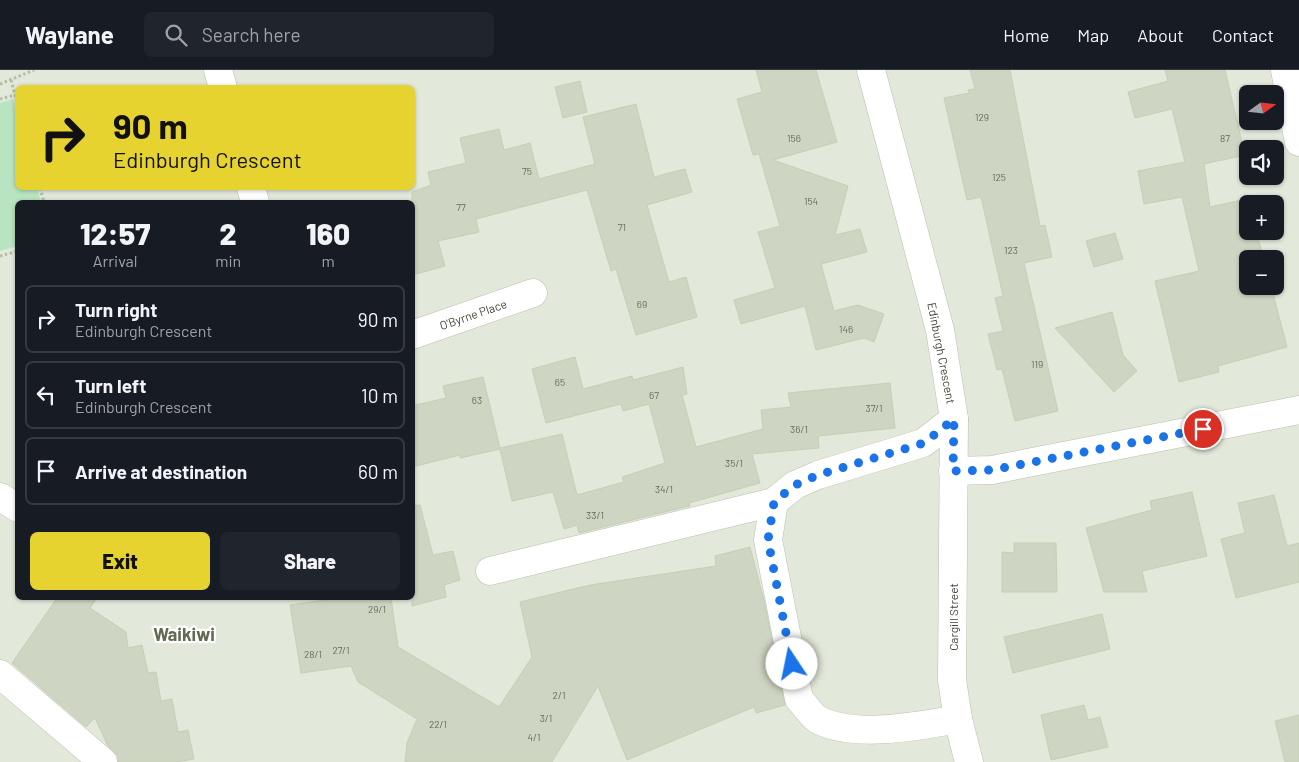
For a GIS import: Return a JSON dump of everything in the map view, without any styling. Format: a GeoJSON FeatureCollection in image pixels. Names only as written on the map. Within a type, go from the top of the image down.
{"type":"FeatureCollection","features":[{"type":"Feature","properties":{"kind":"street"},"geometry":{"type":"LineString","coordinates":[[218,70],[222,85]]}},
{"type":"Feature","properties":{"kind":"street","name":"Edinburgh Crescent"},"geometry":{"type":"LineString","coordinates":[[871,70],[940,330],[954,419],[953,471]]}},
{"type":"Feature","properties":{"kind":"street"},"geometry":{"type":"LineString","coordinates":[[1285,70],[1299,142]]}},
{"type":"Feature","properties":{"kind":"street","name":"O'Byrne Place"},"geometry":{"type":"LineString","coordinates":[[415,333],[534,294]]}},
{"type":"Feature","properties":{"kind":"street"},"geometry":{"type":"LineString","coordinates":[[953,471],[992,470],[1299,410]]}},
{"type":"Feature","properties":{"kind":"street"},"geometry":{"type":"LineString","coordinates":[[490,571],[774,502],[795,485],[818,475],[924,443],[954,419]]}},
{"type":"Feature","properties":{"kind":"street","name":"Cargill Street"},"geometry":{"type":"LineString","coordinates":[[953,471],[952,680],[958,719],[969,762]]}},
{"type":"Feature","properties":{"kind":"street"},"geometry":{"type":"LineString","coordinates":[[0,497],[15,506]]}},
{"type":"Feature","properties":{"kind":"street"},"geometry":{"type":"LineString","coordinates":[[774,502],[768,540],[799,699],[817,718],[845,728],[879,730],[958,719]]}},
{"type":"Feature","properties":{"kind":"street"},"geometry":{"type":"LineString","coordinates":[[0,674],[103,762]]}},
{"type":"Feature","properties":{"kind":"path"},"geometry":{"type":"LineString","coordinates":[[0,84],[34,70]]}},
{"type":"Feature","properties":{"kind":"path"},"geometry":{"type":"LineString","coordinates":[[0,99],[15,95],[11,80]]}},
{"type":"Feature","properties":{"kind":"path"},"geometry":{"type":"LineString","coordinates":[[0,256],[15,252]]}},
{"type":"Feature","properties":{"kind":"shaded area"},"geometry":{"type":"Polygon","coordinates":[[[0,70],[1299,70],[1299,762],[0,762],[0,70]]]}},
{"type":"Feature","properties":{"kind":"green space"},"geometry":{"type":"Polygon","coordinates":[[[13,99],[15,108],[15,190],[38,190],[40,200],[15,200],[15,247],[0,251],[0,103],[13,99]]]}},
{"type":"Feature","properties":{"kind":"building"},"geometry":{"type":"Polygon","coordinates":[[[756,70],[816,70],[837,142],[773,160],[848,186],[835,235],[860,229],[867,252],[821,264],[834,311],[858,305],[884,314],[874,342],[864,338],[816,350],[805,306],[741,324],[734,300],[775,288],[758,232],[780,226],[759,154],[753,155],[737,99],[762,92],[756,70]]]}},
{"type":"Feature","properties":{"kind":"building"},"geometry":{"type":"Polygon","coordinates":[[[970,70],[1010,70],[1040,226],[1045,225],[1052,257],[1024,263],[1058,411],[1015,421],[1002,369],[997,370],[988,334],[1003,331],[995,298],[1003,296],[981,197],[967,200],[944,98],[969,93],[968,90],[975,89],[970,70]]]}},
{"type":"Feature","properties":{"kind":"building"},"geometry":{"type":"Polygon","coordinates":[[[1165,70],[1225,70],[1241,140],[1239,140],[1239,156],[1204,164],[1210,207],[1239,201],[1239,240],[1259,240],[1261,250],[1239,250],[1239,295],[1273,295],[1287,347],[1218,366],[1219,372],[1179,382],[1155,281],[1199,271],[1182,197],[1144,204],[1138,171],[1185,162],[1172,109],[1135,118],[1128,92],[1168,81],[1165,70]]]}},
{"type":"Feature","properties":{"kind":"building"},"geometry":{"type":"Polygon","coordinates":[[[580,81],[587,112],[563,118],[555,87],[580,81]]]}},
{"type":"Feature","properties":{"kind":"building"},"geometry":{"type":"Polygon","coordinates":[[[636,104],[654,177],[685,169],[692,192],[647,205],[669,282],[686,277],[697,317],[636,335],[616,269],[611,271],[587,190],[476,219],[479,232],[438,241],[445,266],[415,274],[415,200],[412,200],[412,192],[431,185],[428,172],[466,163],[460,138],[499,129],[504,150],[530,143],[539,179],[595,164],[583,117],[636,104]]]}},
{"type":"Feature","properties":{"kind":"building"},"geometry":{"type":"Polygon","coordinates":[[[1115,233],[1123,259],[1094,267],[1086,241],[1115,233]]]}},
{"type":"Feature","properties":{"kind":"building"},"geometry":{"type":"Polygon","coordinates":[[[1112,312],[1123,355],[1137,371],[1114,392],[1055,328],[1112,312]]]}},
{"type":"Feature","properties":{"kind":"building"},"geometry":{"type":"Polygon","coordinates":[[[575,357],[583,389],[632,376],[633,380],[683,367],[687,394],[682,395],[696,447],[763,429],[761,410],[791,407],[788,393],[890,383],[895,428],[818,436],[819,448],[752,454],[760,483],[689,503],[690,506],[579,533],[577,525],[564,529],[553,492],[512,501],[500,449],[460,458],[460,455],[415,466],[415,405],[446,398],[443,386],[483,377],[500,448],[562,434],[577,495],[624,482],[622,477],[665,463],[649,404],[623,411],[621,404],[546,423],[532,369],[575,357]]]}},
{"type":"Feature","properties":{"kind":"building"},"geometry":{"type":"Polygon","coordinates":[[[1192,492],[1207,556],[1142,571],[1147,592],[1104,592],[1086,528],[1152,510],[1150,501],[1192,492]]]}},
{"type":"Feature","properties":{"kind":"building"},"geometry":{"type":"Polygon","coordinates":[[[1274,495],[1287,546],[1299,543],[1299,582],[1236,598],[1221,539],[1245,533],[1238,503],[1274,495]]]}},
{"type":"Feature","properties":{"kind":"building"},"geometry":{"type":"Polygon","coordinates":[[[420,505],[433,555],[453,551],[460,580],[444,585],[446,597],[412,606],[412,600],[415,600],[415,506],[420,505]]]}},
{"type":"Feature","properties":{"kind":"building"},"geometry":{"type":"Polygon","coordinates":[[[1014,543],[1056,543],[1057,592],[1002,592],[1002,552],[1014,553],[1014,543]]]}},
{"type":"Feature","properties":{"kind":"building"},"geometry":{"type":"Polygon","coordinates":[[[750,547],[764,600],[785,705],[756,713],[754,707],[627,760],[598,686],[552,762],[405,762],[407,743],[417,719],[358,682],[351,666],[301,673],[290,605],[324,600],[391,600],[398,647],[499,707],[532,657],[520,602],[590,585],[716,566],[715,556],[750,547]]]}},
{"type":"Feature","properties":{"kind":"building"},"geometry":{"type":"Polygon","coordinates":[[[56,600],[96,600],[90,608],[126,632],[128,648],[142,645],[148,673],[156,672],[161,701],[172,699],[178,732],[188,730],[194,759],[177,762],[118,762],[118,756],[108,746],[95,718],[86,727],[12,663],[56,600]]]}},
{"type":"Feature","properties":{"kind":"building"},"geometry":{"type":"Polygon","coordinates":[[[1102,614],[1110,649],[1013,673],[1004,637],[1102,614]]]}},
{"type":"Feature","properties":{"kind":"building"},"geometry":{"type":"Polygon","coordinates":[[[1084,705],[1088,720],[1100,717],[1108,747],[1051,760],[1041,715],[1084,705]]]}},
{"type":"Feature","properties":{"kind":"building"},"geometry":{"type":"Polygon","coordinates":[[[1299,715],[1299,762],[1285,762],[1275,721],[1299,715]]]}},
{"type":"Feature","properties":{"kind":"district","name":"Waikiwi"},"geometry":{"type":"Point","coordinates":[184,634]}},
{"type":"Feature","properties":{"kind":"route"},"geometry":{"type":"LineString","coordinates":[[792,664],[768,540],[774,502],[795,485],[818,475],[924,443],[954,419],[953,471],[992,470],[1203,429]]}}]}
